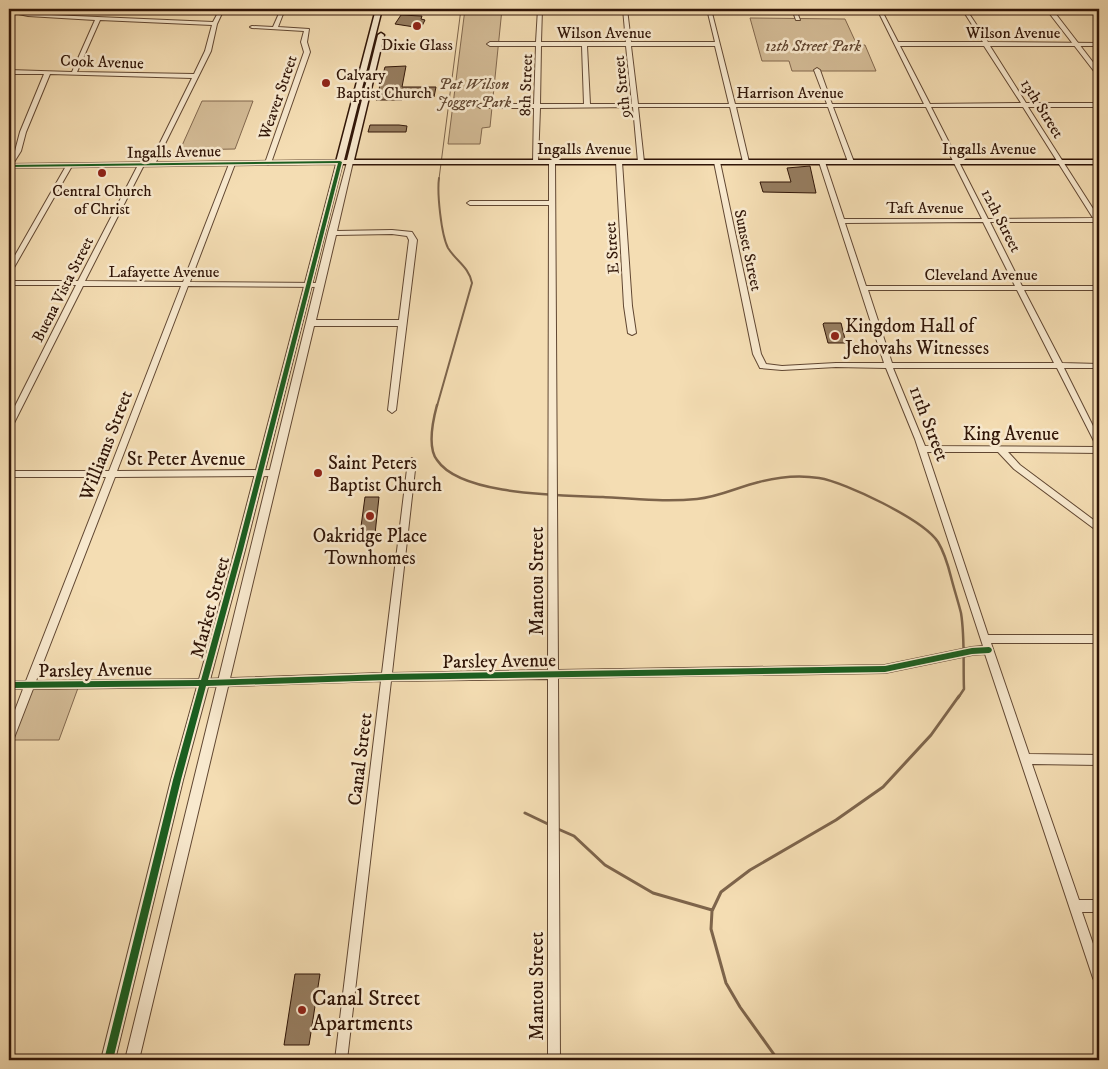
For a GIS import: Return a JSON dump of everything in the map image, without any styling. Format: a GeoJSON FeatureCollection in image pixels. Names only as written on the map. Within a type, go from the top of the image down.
{"type":"FeatureCollection","features":[{"type":"Feature","properties":{"kind":"main road","name":"Market Street"},"geometry":{"type":"LineString","coordinates":[[345,162],[383,10]]}},
{"type":"Feature","properties":{"kind":"main road","name":"Ingalls Avenue"},"geometry":{"type":"LineString","coordinates":[[345,162],[1099,162]]}},
{"type":"Feature","properties":{"kind":"street"},"geometry":{"type":"LineString","coordinates":[[152,165],[211,43],[215,24],[222,9]]}},
{"type":"Feature","properties":{"kind":"street"},"geometry":{"type":"LineString","coordinates":[[275,28],[284,9]]}},
{"type":"Feature","properties":{"kind":"street"},"geometry":{"type":"LineString","coordinates":[[351,9],[383,10]]}},
{"type":"Feature","properties":{"kind":"street","name":"8th Street"},"geometry":{"type":"LineString","coordinates":[[535,162],[540,9]]}},
{"type":"Feature","properties":{"kind":"street","name":"9th Street"},"geometry":{"type":"LineString","coordinates":[[625,9],[641,162]]}},
{"type":"Feature","properties":{"kind":"street"},"geometry":{"type":"LineString","coordinates":[[709,9],[746,162]]}},
{"type":"Feature","properties":{"kind":"street"},"geometry":{"type":"LineString","coordinates":[[794,9],[798,19]]}},
{"type":"Feature","properties":{"kind":"street","name":"12th Street"},"geometry":{"type":"LineString","coordinates":[[879,9],[1099,445]]}},
{"type":"Feature","properties":{"kind":"street","name":"13th Street"},"geometry":{"type":"LineString","coordinates":[[964,9],[1099,221]]}},
{"type":"Feature","properties":{"kind":"street"},"geometry":{"type":"LineString","coordinates":[[1049,9],[1099,74]]}},
{"type":"Feature","properties":{"kind":"street"},"geometry":{"type":"LineString","coordinates":[[9,11],[28,15],[215,24]]}},
{"type":"Feature","properties":{"kind":"street"},"geometry":{"type":"LineString","coordinates":[[74,73],[98,18]]}},
{"type":"Feature","properties":{"kind":"street"},"geometry":{"type":"LineString","coordinates":[[252,27],[302,28],[307,30],[304,41]]}},
{"type":"Feature","properties":{"kind":"street","name":"Weaver Street"},"geometry":{"type":"LineString","coordinates":[[268,163],[307,52],[304,41]]}},
{"type":"Feature","properties":{"kind":"street","name":"Wilson Avenue"},"geometry":{"type":"LineString","coordinates":[[490,44],[718,44]]}},
{"type":"Feature","properties":{"kind":"street"},"geometry":{"type":"LineString","coordinates":[[584,44],[587,106]]}},
{"type":"Feature","properties":{"kind":"street","name":"Wilson Avenue"},"geometry":{"type":"LineString","coordinates":[[897,44],[1099,44]]}},
{"type":"Feature","properties":{"kind":"street"},"geometry":{"type":"LineString","coordinates":[[817,70],[851,162]]}},
{"type":"Feature","properties":{"kind":"street","name":"Cook Avenue"},"geometry":{"type":"LineString","coordinates":[[9,72],[196,76]]}},
{"type":"Feature","properties":{"kind":"street"},"geometry":{"type":"LineString","coordinates":[[9,166],[18,152],[23,132],[48,72]]}},
{"type":"Feature","properties":{"kind":"street","name":"Harrison Avenue"},"geometry":{"type":"LineString","coordinates":[[480,106],[1099,105]]}},
{"type":"Feature","properties":{"kind":"street","name":"Ingalls Avenue"},"geometry":{"type":"LineString","coordinates":[[9,166],[345,162]]}},
{"type":"Feature","properties":{"kind":"street","name":"Market Street"},"geometry":{"type":"LineString","coordinates":[[132,1060],[226,682],[310,323],[314,285],[332,233],[345,162]]}},
{"type":"Feature","properties":{"kind":"street","name":"Market Street"},"geometry":{"type":"LineString","coordinates":[[108,1060],[177,780],[260,474],[314,285],[345,162]]}},
{"type":"Feature","properties":{"kind":"street","name":"Mantou Street"},"geometry":{"type":"LineString","coordinates":[[552,162],[554,1060]]}},
{"type":"Feature","properties":{"kind":"street","name":"E Street"},"geometry":{"type":"LineString","coordinates":[[619,162],[628,306],[632,333]]}},
{"type":"Feature","properties":{"kind":"street","name":"Sunset Street"},"geometry":{"type":"LineString","coordinates":[[717,162],[760,362],[766,367],[824,365],[889,366]]}},
{"type":"Feature","properties":{"kind":"street","name":"11th Street"},"geometry":{"type":"LineString","coordinates":[[822,162],[889,366],[923,450],[948,544],[989,650]]}},
{"type":"Feature","properties":{"kind":"street","name":"Williams Street"},"geometry":{"type":"LineString","coordinates":[[9,738],[232,164]]}},
{"type":"Feature","properties":{"kind":"street","name":"Buena Vista Street"},"geometry":{"type":"LineString","coordinates":[[9,425],[141,165]]}},
{"type":"Feature","properties":{"kind":"street"},"geometry":{"type":"LineString","coordinates":[[9,271],[69,166]]}},
{"type":"Feature","properties":{"kind":"street"},"geometry":{"type":"LineString","coordinates":[[470,203],[552,203]]}},
{"type":"Feature","properties":{"kind":"street","name":"Taft Avenue"},"geometry":{"type":"LineString","coordinates":[[841,221],[1099,221]]}},
{"type":"Feature","properties":{"kind":"street"},"geometry":{"type":"LineString","coordinates":[[332,233],[392,232],[409,234],[414,240],[392,410]]}},
{"type":"Feature","properties":{"kind":"street","name":"Lafayette Avenue"},"geometry":{"type":"LineString","coordinates":[[9,283],[80,285],[314,285]]}},
{"type":"Feature","properties":{"kind":"street","name":"Cleveland Avenue"},"geometry":{"type":"LineString","coordinates":[[864,288],[1099,288]]}},
{"type":"Feature","properties":{"kind":"street"},"geometry":{"type":"LineString","coordinates":[[310,323],[403,323]]}},
{"type":"Feature","properties":{"kind":"street"},"geometry":{"type":"LineString","coordinates":[[889,366],[1099,366]]}},
{"type":"Feature","properties":{"kind":"street","name":"King Avenue"},"geometry":{"type":"LineString","coordinates":[[923,450],[1099,450]]}},
{"type":"Feature","properties":{"kind":"street"},"geometry":{"type":"LineString","coordinates":[[1000,450],[1017,467],[1099,528]]}},
{"type":"Feature","properties":{"kind":"street","name":"Canal Street"},"geometry":{"type":"LineString","coordinates":[[341,1060],[412,461]]}},
{"type":"Feature","properties":{"kind":"street","name":"St Peter Avenue"},"geometry":{"type":"LineString","coordinates":[[9,474],[274,473]]}},
{"type":"Feature","properties":{"kind":"street"},"geometry":{"type":"LineString","coordinates":[[985,639],[1099,639]]}},
{"type":"Feature","properties":{"kind":"street"},"geometry":{"type":"LineString","coordinates":[[989,650],[1099,978]]}},
{"type":"Feature","properties":{"kind":"street","name":"Parsley Avenue"},"geometry":{"type":"LineString","coordinates":[[9,685],[204,683],[553,674],[885,670],[989,650]]}},
{"type":"Feature","properties":{"kind":"street"},"geometry":{"type":"LineString","coordinates":[[1026,759],[1099,760]]}},
{"type":"Feature","properties":{"kind":"street"},"geometry":{"type":"LineString","coordinates":[[1074,906],[1099,906]]}},
{"type":"Feature","properties":{"kind":"green space","name":"Pat Wilson Jogger Park"},"geometry":{"type":"Polygon","coordinates":[[[465,9],[502,9],[490,127],[482,128],[480,144],[448,144],[465,9]]]}},
{"type":"Feature","properties":{"kind":"green space","name":"12th Street Park"},"geometry":{"type":"Polygon","coordinates":[[[750,18],[845,19],[857,45],[865,45],[876,71],[792,71],[789,61],[762,61],[750,18]]]}},
{"type":"Feature","properties":{"kind":"green space"},"geometry":{"type":"Polygon","coordinates":[[[202,101],[253,101],[235,149],[180,150],[202,101]]]}},
{"type":"Feature","properties":{"kind":"green space"},"geometry":{"type":"Polygon","coordinates":[[[31,688],[78,688],[59,740],[11,740],[31,688]]]}},
{"type":"Feature","properties":{"kind":"building"},"geometry":{"type":"Polygon","coordinates":[[[401,15],[422,16],[421,19],[425,20],[421,28],[395,24],[401,15]]]}},
{"type":"Feature","properties":{"kind":"building"},"geometry":{"type":"Polygon","coordinates":[[[406,66],[402,87],[436,87],[434,97],[403,96],[402,100],[376,100],[385,67],[406,66]]]}},
{"type":"Feature","properties":{"kind":"building"},"geometry":{"type":"Polygon","coordinates":[[[370,125],[407,126],[406,132],[368,132],[370,125]]]}},
{"type":"Feature","properties":{"kind":"building"},"geometry":{"type":"Polygon","coordinates":[[[810,166],[816,193],[763,192],[760,182],[791,182],[787,168],[810,166]]]}},
{"type":"Feature","properties":{"kind":"building","name":"Kingdom Hall of Jehovahs Witnesses"},"geometry":{"type":"Polygon","coordinates":[[[824,323],[841,323],[846,343],[828,343],[824,323]]]}},
{"type":"Feature","properties":{"kind":"building","name":"Oakridge Place Townhomes"},"geometry":{"type":"Polygon","coordinates":[[[365,497],[379,497],[375,534],[360,534],[365,497]]]}},
{"type":"Feature","properties":{"kind":"building","name":"Canal Street Apartments"},"geometry":{"type":"Polygon","coordinates":[[[295,974],[320,974],[309,1045],[284,1045],[295,974]]]}},
{"type":"Feature","properties":{"kind":"waterway"},"geometry":{"type":"LineString","coordinates":[[439,179],[461,9]]}},
{"type":"Feature","properties":{"kind":"waterway"},"geometry":{"type":"LineString","coordinates":[[437,406],[472,283],[462,264],[448,248],[443,233],[440,213],[439,179]]}},
{"type":"Feature","properties":{"kind":"waterway"},"geometry":{"type":"LineString","coordinates":[[437,405],[432,441],[432,448],[437,460],[449,472],[467,481],[489,487],[539,494],[674,500],[705,498],[774,479],[812,477],[847,487],[901,513],[930,533],[938,542],[947,563],[961,613],[963,632],[964,689],[958,698]]}},
{"type":"Feature","properties":{"kind":"waterway"},"geometry":{"type":"LineString","coordinates":[[778,1060],[740,1007],[726,983],[711,929],[712,911],[721,892],[750,870],[836,820],[883,787],[931,735],[959,696]]}},
{"type":"Feature","properties":{"kind":"waterway"},"geometry":{"type":"LineString","coordinates":[[525,813],[550,825]]}},
{"type":"Feature","properties":{"kind":"waterway"},"geometry":{"type":"LineString","coordinates":[[558,829],[574,836],[605,865],[653,893],[712,910]]}},
{"type":"Feature","properties":{"kind":"cycle path"},"geometry":{"type":"LineString","coordinates":[[9,166],[340,162],[240,550],[177,780],[108,1060]]}},
{"type":"Feature","properties":{"kind":"cycle path"},"geometry":{"type":"LineString","coordinates":[[9,685],[203,683],[387,677],[885,669],[972,651],[989,650]]}},
{"type":"Feature","properties":{"kind":"place","name":"Dixie Glass"},"geometry":{"type":"Point","coordinates":[417,26]}},
{"type":"Feature","properties":{"kind":"place","name":"Calvary Baptist Church"},"geometry":{"type":"Point","coordinates":[326,83]}},
{"type":"Feature","properties":{"kind":"place","name":"Central Church of Christ"},"geometry":{"type":"Point","coordinates":[102,173]}},
{"type":"Feature","properties":{"kind":"place","name":"Kingdom Hall of Jehovahs Witnesses"},"geometry":{"type":"Point","coordinates":[835,336]}},
{"type":"Feature","properties":{"kind":"place","name":"Saint Peters Baptist Church"},"geometry":{"type":"Point","coordinates":[318,473]}},
{"type":"Feature","properties":{"kind":"place","name":"Oakridge Place Townhomes"},"geometry":{"type":"Point","coordinates":[370,516]}},
{"type":"Feature","properties":{"kind":"place","name":"Canal Street Apartments"},"geometry":{"type":"Point","coordinates":[302,1010]}}]}
